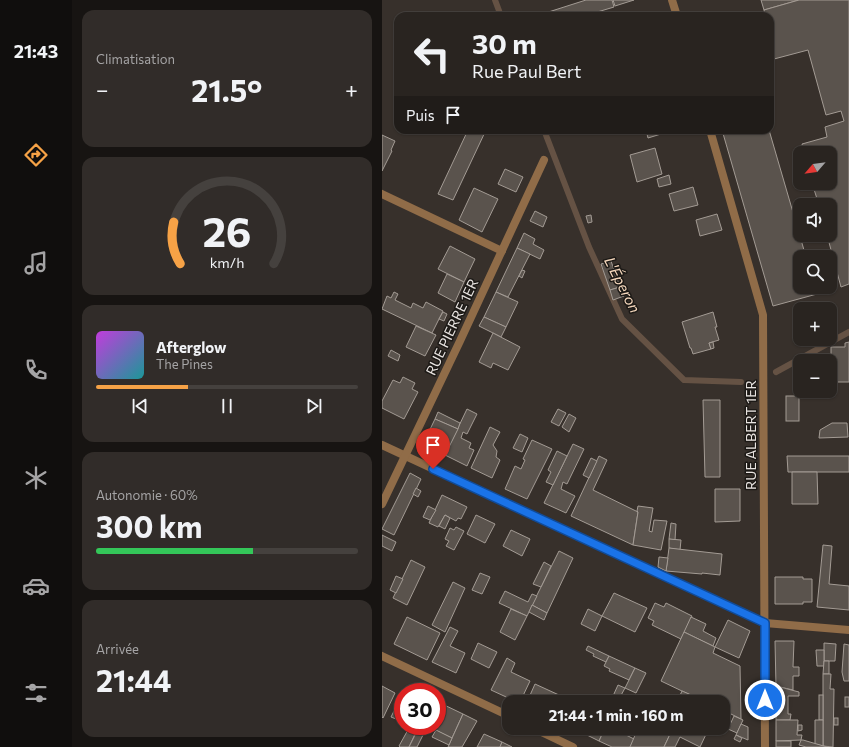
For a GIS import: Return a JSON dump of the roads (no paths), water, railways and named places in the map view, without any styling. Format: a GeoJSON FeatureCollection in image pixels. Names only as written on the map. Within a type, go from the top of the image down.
{"type":"FeatureCollection","features":[{"type":"Feature","properties":{"kind":"street"},"geometry":{"type":"LineString","coordinates":[[672,0],[676,12]]}},
{"type":"Feature","properties":{"kind":"street","name":"RUE ALBERT 1ER"},"geometry":{"type":"LineString","coordinates":[[711,134],[763,315],[766,747]]}},
{"type":"Feature","properties":{"kind":"street","name":"RUE PIERRE 1ER"},"geometry":{"type":"LineString","coordinates":[[382,504],[544,160]]}},
{"type":"Feature","properties":{"kind":"street"},"geometry":{"type":"LineString","coordinates":[[382,194],[502,251]]}},
{"type":"Feature","properties":{"kind":"street"},"geometry":{"type":"LineString","coordinates":[[382,445],[765,623],[849,630]]}},
{"type":"Feature","properties":{"kind":"street"},"geometry":{"type":"LineString","coordinates":[[382,656],[502,713]]}},
{"type":"Feature","properties":{"kind":"street"},"geometry":{"type":"LineString","coordinates":[[548,735],[573,747]]}},
{"type":"Feature","properties":{"kind":"waterway","name":"L'Éperon"},"geometry":{"type":"LineString","coordinates":[[495,0],[500,12]]}},
{"type":"Feature","properties":{"kind":"waterway","name":"L'Éperon"},"geometry":{"type":"LineString","coordinates":[[546,134],[589,247],[622,319],[684,380],[741,382]]}},
{"type":"Feature","properties":{"kind":"waterway","name":"L'Éperon"},"geometry":{"type":"LineString","coordinates":[[776,372],[849,332]]}}]}
